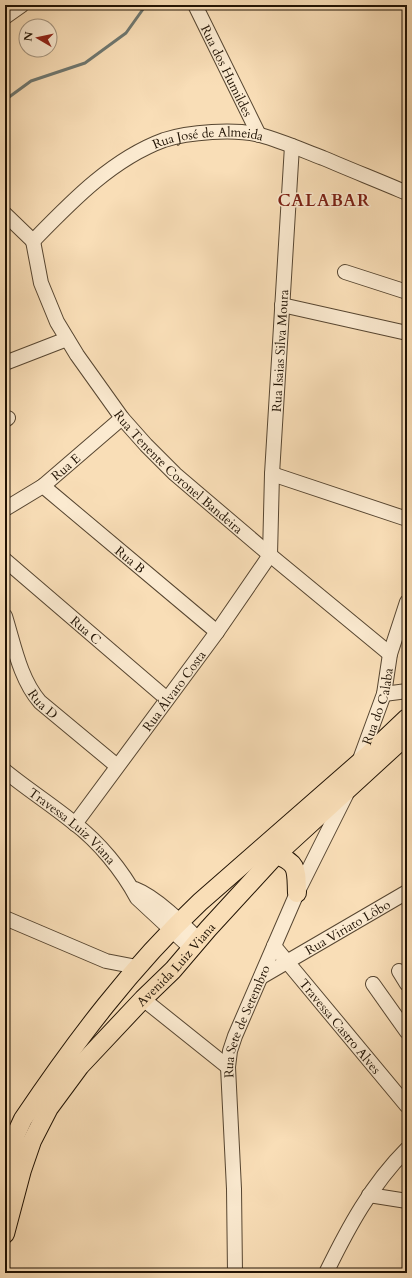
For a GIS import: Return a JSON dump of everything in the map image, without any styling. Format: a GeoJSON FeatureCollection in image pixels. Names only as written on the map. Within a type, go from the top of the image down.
{"type":"FeatureCollection","features":[{"type":"Feature","properties":{"kind":"main road","name":"Avenida Luiz Viana"},"geometry":{"type":"LineString","coordinates":[[5,1178],[23,1119],[79,1038],[137,967],[176,925],[243,863],[359,763],[407,718]]}},
{"type":"Feature","properties":{"kind":"main road","name":"Avenida Luiz Viana"},"geometry":{"type":"LineString","coordinates":[[18,1135],[49,1108],[80,1066],[143,999],[167,977],[276,855],[407,736]]}},
{"type":"Feature","properties":{"kind":"main road"},"geometry":{"type":"LineString","coordinates":[[276,855],[285,858],[293,864],[296,875],[297,893]]}},
{"type":"Feature","properties":{"kind":"main road","name":"Avenida Luiz Viana"},"geometry":{"type":"LineString","coordinates":[[5,1234],[22,1170],[18,1135]]}},
{"type":"Feature","properties":{"kind":"street"},"geometry":{"type":"LineString","coordinates":[[5,17],[22,5]]}},
{"type":"Feature","properties":{"kind":"street","name":"Rua dos Humildes"},"geometry":{"type":"LineString","coordinates":[[195,5],[259,135]]}},
{"type":"Feature","properties":{"kind":"street","name":"Rua José de Almeida"},"geometry":{"type":"LineString","coordinates":[[33,241],[86,189],[116,167],[152,145],[183,135],[202,132],[231,131],[259,135],[292,146],[407,193]]}},
{"type":"Feature","properties":{"kind":"street","name":"Rua Isaias Silva Moura"},"geometry":{"type":"LineString","coordinates":[[270,555],[272,474],[292,146]]}},
{"type":"Feature","properties":{"kind":"street"},"geometry":{"type":"LineString","coordinates":[[5,214],[33,241]]}},
{"type":"Feature","properties":{"kind":"street","name":"Rua Tenente Coronel Bandeira"},"geometry":{"type":"LineString","coordinates":[[33,241],[42,282],[53,312],[67,339],[122,418],[154,454],[175,474],[390,654]]}},
{"type":"Feature","properties":{"kind":"street"},"geometry":{"type":"LineString","coordinates":[[345,272],[407,292]]}},
{"type":"Feature","properties":{"kind":"street"},"geometry":{"type":"LineString","coordinates":[[282,305],[407,333]]}},
{"type":"Feature","properties":{"kind":"street"},"geometry":{"type":"LineString","coordinates":[[5,363],[67,339]]}},
{"type":"Feature","properties":{"kind":"street","name":"Rua E"},"geometry":{"type":"LineString","coordinates":[[5,509],[44,486],[122,418]]}},
{"type":"Feature","properties":{"kind":"street"},"geometry":{"type":"LineString","coordinates":[[272,474],[407,519]]}},
{"type":"Feature","properties":{"kind":"street","name":"Rua B"},"geometry":{"type":"LineString","coordinates":[[44,486],[217,632]]}},
{"type":"Feature","properties":{"kind":"street","name":"Rua Álvaro Costa"},"geometry":{"type":"LineString","coordinates":[[75,824],[217,632],[270,555]]}},
{"type":"Feature","properties":{"kind":"street","name":"Rua C"},"geometry":{"type":"LineString","coordinates":[[5,560],[167,699]]}},
{"type":"Feature","properties":{"kind":"street","name":"Rua do Calaba"},"geometry":{"type":"LineString","coordinates":[[359,763],[384,694],[390,654],[407,602]]}},
{"type":"Feature","properties":{"kind":"street","name":"Rua D"},"geometry":{"type":"LineString","coordinates":[[5,616],[23,674],[33,694],[40,702],[117,766]]}},
{"type":"Feature","properties":{"kind":"street"},"geometry":{"type":"LineString","coordinates":[[384,694],[407,692]]}},
{"type":"Feature","properties":{"kind":"street","name":"Travessa Luiz Viana"},"geometry":{"type":"LineString","coordinates":[[5,771],[75,824],[113,862],[131,888],[146,894],[195,944]]}},
{"type":"Feature","properties":{"kind":"street","name":"Rua Sete de Setembro"},"geometry":{"type":"LineString","coordinates":[[235,1273],[234,1189],[228,1067],[230,1051],[235,1036],[297,893],[348,790]]}},
{"type":"Feature","properties":{"kind":"street","name":"Rua Viriato Lôbo"},"geometry":{"type":"LineString","coordinates":[[261,977],[407,892]]}},
{"type":"Feature","properties":{"kind":"street"},"geometry":{"type":"LineString","coordinates":[[5,918],[106,961],[137,967]]}},
{"type":"Feature","properties":{"kind":"street","name":"Travessa Castro Alves"},"geometry":{"type":"LineString","coordinates":[[274,946],[407,1106]]}},
{"type":"Feature","properties":{"kind":"street"},"geometry":{"type":"LineString","coordinates":[[106,961],[124,983]]}},
{"type":"Feature","properties":{"kind":"street"},"geometry":{"type":"LineString","coordinates":[[400,971],[407,984]]}},
{"type":"Feature","properties":{"kind":"street"},"geometry":{"type":"LineString","coordinates":[[373,984],[407,1032]]}},
{"type":"Feature","properties":{"kind":"street"},"geometry":{"type":"LineString","coordinates":[[143,999],[228,1067]]}},
{"type":"Feature","properties":{"kind":"street"},"geometry":{"type":"LineString","coordinates":[[326,1273],[347,1230],[369,1195],[398,1158],[407,1149]]}},
{"type":"Feature","properties":{"kind":"street"},"geometry":{"type":"LineString","coordinates":[[369,1195],[407,1201]]}},
{"type":"Feature","properties":{"kind":"waterway"},"geometry":{"type":"LineString","coordinates":[[5,100],[31,81],[85,63],[126,33],[146,5]]}},
{"type":"Feature","properties":{"kind":"district","name":"CALABAR"},"geometry":{"type":"Point","coordinates":[324,200]}}]}
